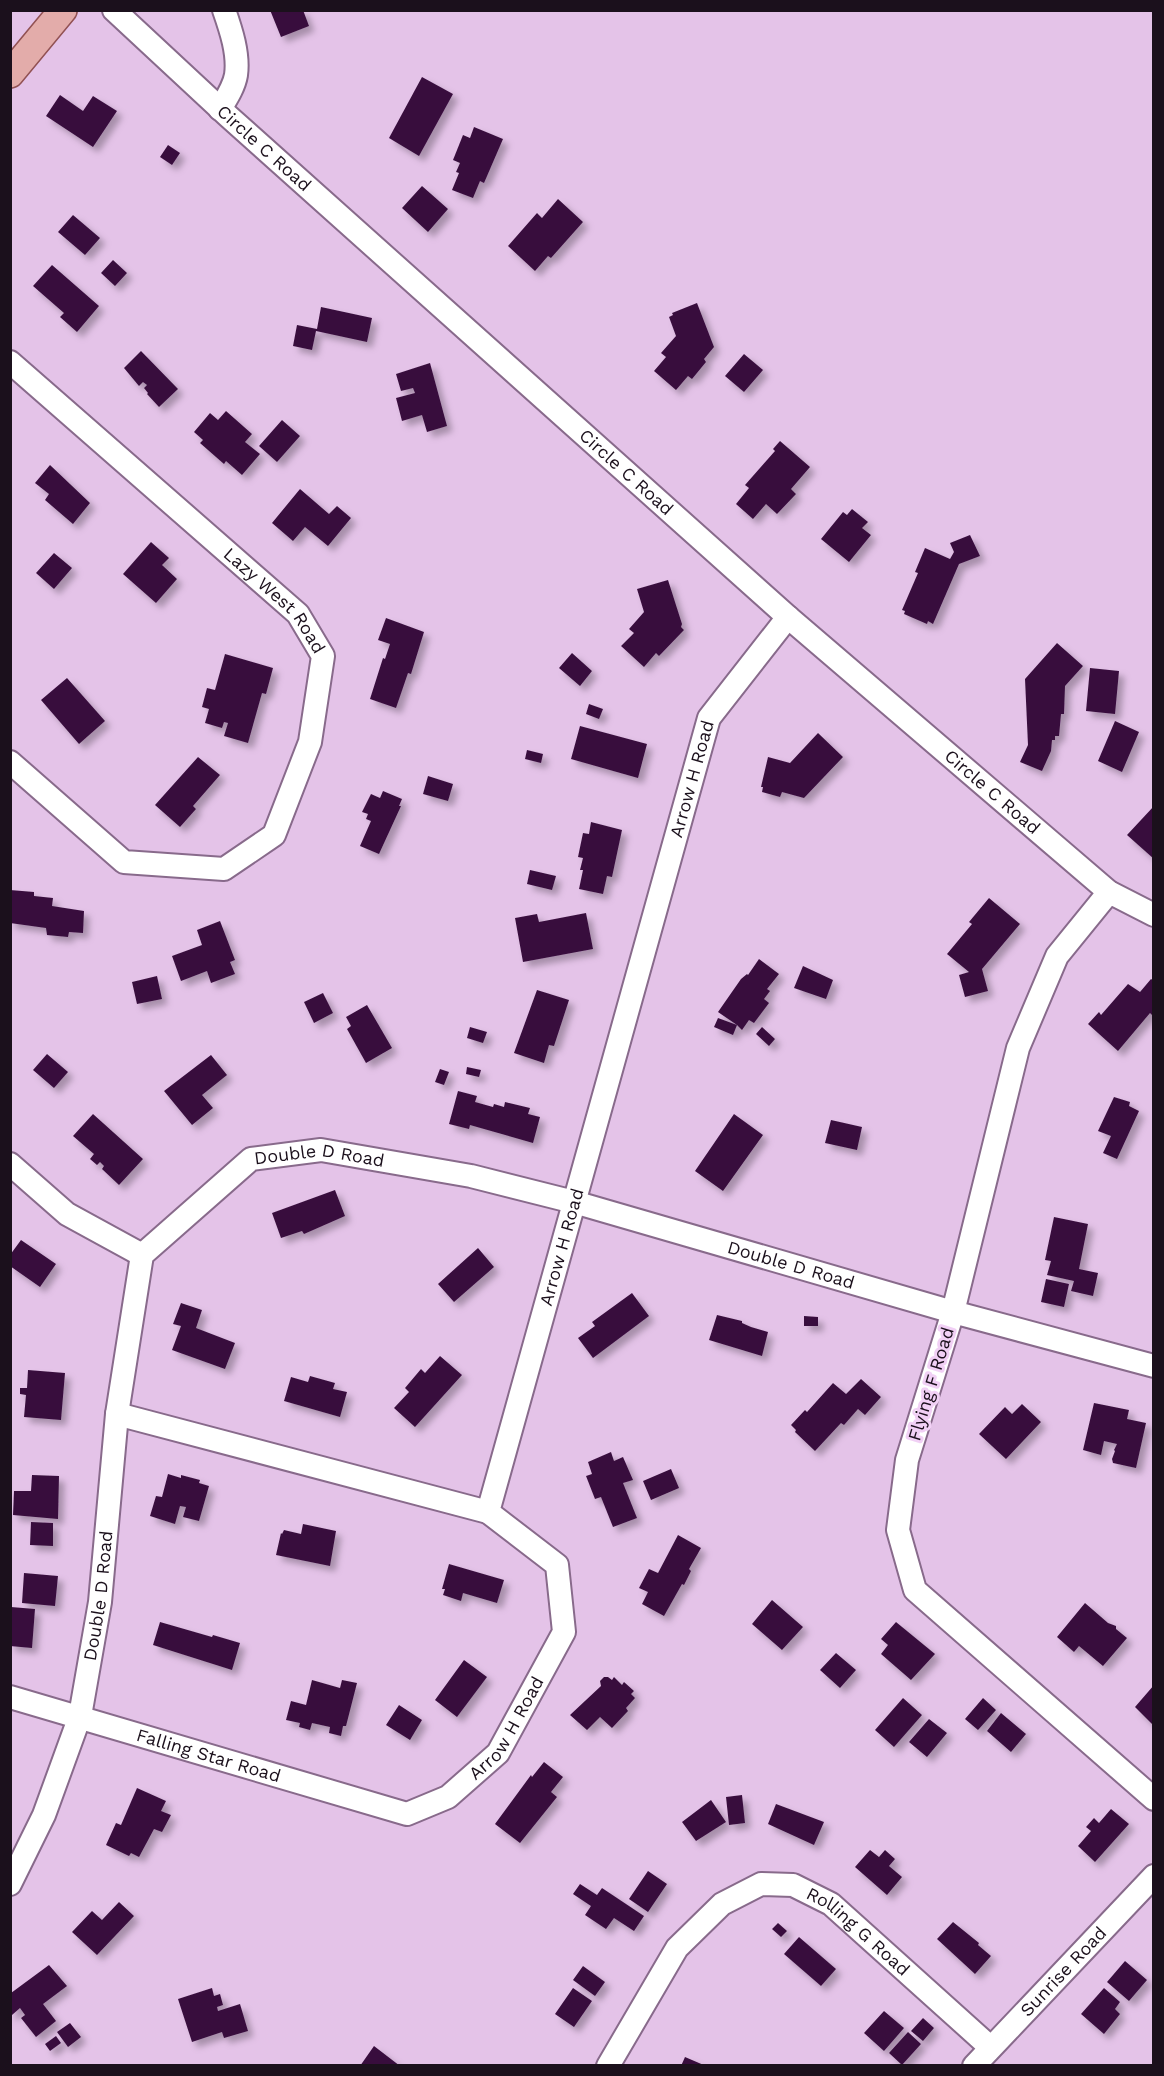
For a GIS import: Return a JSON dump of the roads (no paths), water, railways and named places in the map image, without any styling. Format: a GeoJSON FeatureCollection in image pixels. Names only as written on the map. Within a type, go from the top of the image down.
{"type":"FeatureCollection","features":[{"type":"Feature","properties":{"kind":"main road"},"geometry":{"type":"LineString","coordinates":[[10,74],[63,10]]}},
{"type":"Feature","properties":{"kind":"street","name":"Circle C Road"},"geometry":{"type":"LineString","coordinates":[[114,10],[220,109],[788,617],[1109,892],[1154,915]]}},
{"type":"Feature","properties":{"kind":"street"},"geometry":{"type":"LineString","coordinates":[[220,109],[236,76],[236,54],[224,10]]}},
{"type":"Feature","properties":{"kind":"street","name":"Lazy West Road"},"geometry":{"type":"LineString","coordinates":[[10,362],[298,614],[324,656],[310,742],[274,835],[224,869],[124,862],[10,762]]}},
{"type":"Feature","properties":{"kind":"street","name":"Arrow H Road"},"geometry":{"type":"LineString","coordinates":[[407,1814],[448,1797],[498,1753],[564,1632],[557,1565],[488,1512],[709,718],[788,617]]}},
{"type":"Feature","properties":{"kind":"street","name":"Flying F Road"},"geometry":{"type":"LineString","coordinates":[[1109,892],[1057,956],[1018,1048],[953,1312],[907,1460],[898,1530],[915,1590],[1154,1799]]}},
{"type":"Feature","properties":{"kind":"street","name":"Double D Road"},"geometry":{"type":"LineString","coordinates":[[10,1884],[44,1815],[80,1716],[100,1602],[117,1414],[142,1255],[251,1159],[321,1150],[471,1176],[574,1202],[953,1312],[1154,1366]]}},
{"type":"Feature","properties":{"kind":"street"},"geometry":{"type":"LineString","coordinates":[[10,1164],[67,1214],[142,1255]]}},
{"type":"Feature","properties":{"kind":"street"},"geometry":{"type":"LineString","coordinates":[[117,1414],[488,1512]]}},
{"type":"Feature","properties":{"kind":"street","name":"Falling Star Road"},"geometry":{"type":"LineString","coordinates":[[10,1697],[407,1814]]}},
{"type":"Feature","properties":{"kind":"street","name":"Sunrise Road"},"geometry":{"type":"LineString","coordinates":[[974,2066],[1154,1876]]}},
{"type":"Feature","properties":{"kind":"street","name":"Rolling G Road"},"geometry":{"type":"LineString","coordinates":[[608,2066],[677,1948],[722,1904],[761,1884],[793,1885],[831,1904],[990,2047]]}}]}
